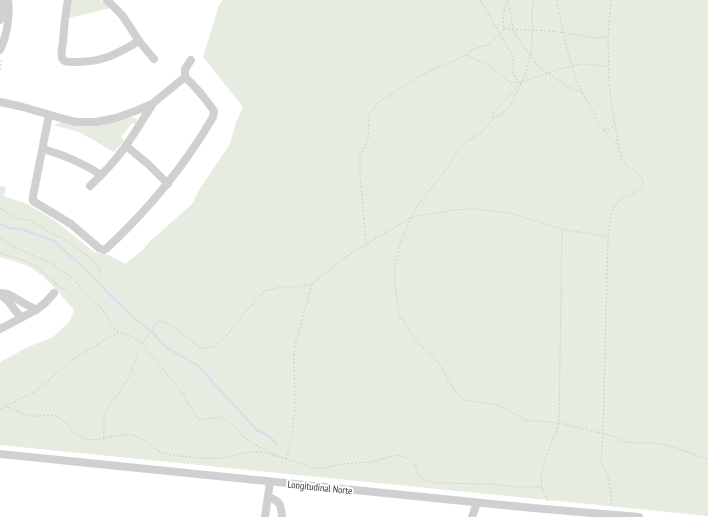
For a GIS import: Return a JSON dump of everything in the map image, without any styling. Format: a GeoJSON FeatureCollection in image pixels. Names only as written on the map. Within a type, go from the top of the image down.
{"type":"FeatureCollection","features":[{"type":"Feature","properties":{"kind":"street"},"geometry":{"type":"LineString","coordinates":[[0,20],[2,7],[5,0]]}},
{"type":"Feature","properties":{"kind":"street"},"geometry":{"type":"LineString","coordinates":[[0,50],[4,42],[6,32],[8,0]]}},
{"type":"Feature","properties":{"kind":"street"},"geometry":{"type":"LineString","coordinates":[[68,0],[62,49],[64,61],[86,62],[107,58],[139,41]]}},
{"type":"Feature","properties":{"kind":"street"},"geometry":{"type":"LineString","coordinates":[[107,0],[128,24],[139,41],[154,59]]}},
{"type":"Feature","properties":{"kind":"street"},"geometry":{"type":"LineString","coordinates":[[90,186],[118,157],[152,104],[184,77],[191,60]]}},
{"type":"Feature","properties":{"kind":"street"},"geometry":{"type":"LineString","coordinates":[[50,116],[33,201],[71,224],[104,250],[139,217],[168,184],[194,148],[213,117],[214,111],[208,102],[196,87],[184,77]]}},
{"type":"Feature","properties":{"kind":"street"},"geometry":{"type":"LineString","coordinates":[[0,102],[76,122],[96,122],[107,120],[152,104]]}},
{"type":"Feature","properties":{"kind":"street"},"geometry":{"type":"LineString","coordinates":[[130,113],[134,113],[140,117],[139,124]]}},
{"type":"Feature","properties":{"kind":"street"},"geometry":{"type":"LineString","coordinates":[[126,146],[148,164],[168,184]]}},
{"type":"Feature","properties":{"kind":"street"},"geometry":{"type":"LineString","coordinates":[[43,149],[73,160],[92,169],[101,176]]}},
{"type":"Feature","properties":{"kind":"street"},"geometry":{"type":"LineString","coordinates":[[0,329],[36,310],[54,293]]}},
{"type":"Feature","properties":{"kind":"street"},"geometry":{"type":"LineString","coordinates":[[0,294],[8,294],[36,310]]}},
{"type":"Feature","properties":{"kind":"street"},"geometry":{"type":"LineString","coordinates":[[0,294],[10,302],[21,318]]}},
{"type":"Feature","properties":{"kind":"street","name":"Longitudinal Norte"},"geometry":{"type":"LineString","coordinates":[[0,454],[477,503],[612,516],[639,517]]}},
{"type":"Feature","properties":{"kind":"street"},"geometry":{"type":"LineString","coordinates":[[265,517],[270,482]]}},
{"type":"Feature","properties":{"kind":"street"},"geometry":{"type":"LineString","coordinates":[[268,497],[276,500],[280,504],[282,508],[282,517]]}},
{"type":"Feature","properties":{"kind":"street"},"geometry":{"type":"LineString","coordinates":[[472,517],[477,503]]}},
{"type":"Feature","properties":{"kind":"path"},"geometry":{"type":"LineString","coordinates":[[480,0],[501,33],[510,51],[513,58],[515,77],[517,80],[522,82]]}},
{"type":"Feature","properties":{"kind":"path"},"geometry":{"type":"LineString","coordinates":[[366,245],[360,176],[360,155],[368,139],[369,115],[380,102],[422,75],[466,55],[473,49],[490,44],[504,29],[507,0]]}},
{"type":"Feature","properties":{"kind":"path"},"geometry":{"type":"LineString","coordinates":[[507,0],[513,29],[538,66],[547,74],[568,87],[582,92]]}},
{"type":"Feature","properties":{"kind":"path"},"geometry":{"type":"LineString","coordinates":[[492,118],[502,114],[510,106],[522,82],[532,46],[532,11],[534,0]]}},
{"type":"Feature","properties":{"kind":"path"},"geometry":{"type":"LineString","coordinates":[[557,0],[571,66],[582,92],[604,130],[618,145]]}},
{"type":"Feature","properties":{"kind":"path"},"geometry":{"type":"LineString","coordinates":[[611,0],[608,37],[608,67],[618,145],[625,164],[641,176],[643,182],[642,188],[637,192],[621,198],[616,205],[611,214],[608,237],[604,434],[601,462],[608,477],[611,490],[612,516]]}},
{"type":"Feature","properties":{"kind":"path"},"geometry":{"type":"LineString","coordinates":[[504,29],[550,31],[597,38],[608,37]]}},
{"type":"Feature","properties":{"kind":"path"},"geometry":{"type":"LineString","coordinates":[[466,55],[488,65],[511,83],[522,82],[556,70],[580,64],[608,67]]}},
{"type":"Feature","properties":{"kind":"path"},"geometry":{"type":"LineString","coordinates":[[522,82],[498,108],[488,126],[459,148],[448,167],[419,204],[411,217],[400,244],[395,267],[395,286],[399,314],[415,340],[437,360],[456,393],[464,400],[498,404],[524,420],[559,423],[616,437],[620,441],[628,443],[654,443],[664,445],[708,459]]}},
{"type":"Feature","properties":{"kind":"path"},"geometry":{"type":"LineString","coordinates":[[604,130],[608,130],[615,125]]}},
{"type":"Feature","properties":{"kind":"path"},"geometry":{"type":"LineString","coordinates":[[0,208],[15,218],[29,220],[64,239],[92,258],[100,270],[100,275],[98,277]]}},
{"type":"Feature","properties":{"kind":"path"},"geometry":{"type":"LineString","coordinates":[[142,344],[155,324],[160,321],[167,323],[178,330],[194,344],[204,349],[214,347],[235,326],[265,291],[280,287],[298,287],[313,283],[344,258],[411,217],[453,210],[472,209],[510,213],[562,229],[608,237]]}},
{"type":"Feature","properties":{"kind":"path"},"geometry":{"type":"LineString","coordinates":[[545,509],[548,501],[542,487],[541,479],[543,466],[559,423],[562,229]]}},
{"type":"Feature","properties":{"kind":"path"},"geometry":{"type":"LineString","coordinates":[[0,238],[23,251],[52,264],[72,278],[100,308],[108,318],[113,328],[135,338],[142,344],[181,391],[197,418],[200,420],[212,417],[226,419],[253,444],[286,459],[317,469],[342,464],[372,462],[398,455],[410,459],[414,463],[419,476],[424,480],[437,484],[491,484],[516,487],[542,487]]}},
{"type":"Feature","properties":{"kind":"path"},"geometry":{"type":"LineString","coordinates":[[0,253],[29,262],[54,280],[56,284],[73,297]]}},
{"type":"Feature","properties":{"kind":"path"},"geometry":{"type":"LineString","coordinates":[[286,459],[292,435],[295,408],[295,346],[313,283]]}},
{"type":"Feature","properties":{"kind":"path"},"geometry":{"type":"LineString","coordinates":[[54,293],[56,284]]}},
{"type":"Feature","properties":{"kind":"path"},"geometry":{"type":"LineString","coordinates":[[0,409],[34,392],[73,359],[119,332]]}},
{"type":"Feature","properties":{"kind":"path"},"geometry":{"type":"LineString","coordinates":[[104,439],[104,417],[109,406],[120,392],[130,375],[137,356]]}},
{"type":"Feature","properties":{"kind":"path"},"geometry":{"type":"LineString","coordinates":[[5,406],[29,416],[48,415],[58,418],[76,435],[86,439],[104,439],[128,435],[136,436],[162,452],[173,455],[193,457],[221,458],[250,452],[262,452],[281,457]]}},
{"type":"Feature","properties":{"kind":"shaded area"},"geometry":{"type":"Polygon","coordinates":[[[72,0],[100,0],[111,8],[68,18],[72,0]]]}},
{"type":"Feature","properties":{"kind":"shaded area"},"geometry":{"type":"Polygon","coordinates":[[[223,0],[708,0],[708,516],[0,445],[0,362],[28,347],[53,337],[70,321],[74,310],[51,284],[35,270],[0,257],[0,186],[6,187],[4,196],[27,204],[54,220],[94,252],[109,255],[125,264],[142,251],[149,242],[193,203],[199,190],[230,144],[235,125],[243,107],[203,57],[219,5],[223,0]]]}},
{"type":"Feature","properties":{"kind":"shaded area"},"geometry":{"type":"Polygon","coordinates":[[[129,117],[137,118],[136,125],[132,123],[121,137],[125,140],[114,152],[79,132],[53,125],[62,122],[129,117]]]}},
{"type":"Feature","properties":{"kind":"waterway"},"geometry":{"type":"LineString","coordinates":[[0,224],[9,228],[24,230],[54,241],[86,270],[133,317],[154,334],[167,348],[197,365],[257,430],[268,435],[277,444]]}}]}
